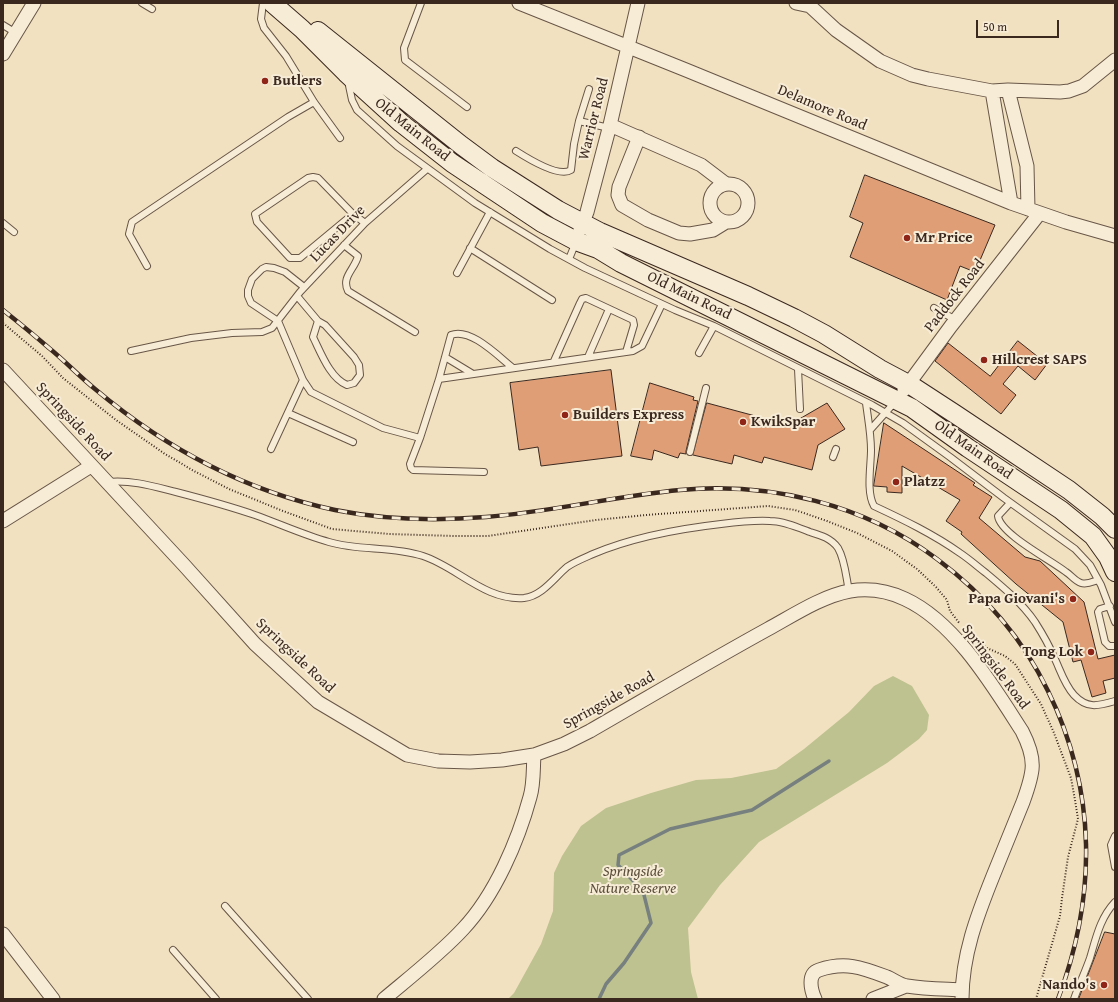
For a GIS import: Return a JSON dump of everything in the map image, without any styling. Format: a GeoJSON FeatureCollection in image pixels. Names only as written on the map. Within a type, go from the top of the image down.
{"type":"FeatureCollection","features":[{"type":"Feature","properties":{"kind":"main road","name":"Old Main Road"},"geometry":{"type":"LineString","coordinates":[[272,3],[401,123],[452,163],[542,223],[576,241],[598,249],[621,263],[912,408],[968,448],[1061,510],[1093,536],[1108,558],[1115,572]]}},
{"type":"Feature","properties":{"kind":"main road","name":"Old Main Road"},"geometry":{"type":"LineString","coordinates":[[286,3],[295,12],[461,145],[499,172],[558,210],[582,223],[748,296],[824,334],[880,369],[909,384],[1069,490],[1102,516],[1115,529]]}},
{"type":"Feature","properties":{"kind":"street"},"geometry":{"type":"LineString","coordinates":[[3,54],[34,3]]}},
{"type":"Feature","properties":{"kind":"street","name":"Delamore Road"},"geometry":{"type":"LineString","coordinates":[[519,3],[1010,203],[1115,236]]}},
{"type":"Feature","properties":{"kind":"street","name":"Warrior Road"},"geometry":{"type":"LineString","coordinates":[[576,241],[587,212],[638,3]]}},
{"type":"Feature","properties":{"kind":"street"},"geometry":{"type":"LineString","coordinates":[[796,3],[811,5],[836,30],[880,61],[912,75],[992,91],[1068,91],[1083,86],[1115,60]]}},
{"type":"Feature","properties":{"kind":"street"},"geometry":{"type":"LineString","coordinates":[[1008,90],[1026,166],[1034,211]]}},
{"type":"Feature","properties":{"kind":"street"},"geometry":{"type":"LineString","coordinates":[[992,91],[1010,203]]}},
{"type":"Feature","properties":{"kind":"street"},"geometry":{"type":"LineString","coordinates":[[609,126],[639,137],[701,165],[726,184]]}},
{"type":"Feature","properties":{"kind":"street"},"geometry":{"type":"LineString","coordinates":[[639,137],[619,186],[618,195],[622,205],[648,220],[679,233],[690,234],[713,230],[726,222],[737,220],[745,213],[748,203],[745,192],[741,188],[731,184],[726,184],[716,188],[712,193],[709,203],[712,213],[726,222]]}},
{"type":"Feature","properties":{"kind":"street","name":"Paddock Road"},"geometry":{"type":"LineString","coordinates":[[898,400],[1034,211]]}},
{"type":"Feature","properties":{"kind":"street","name":"Springside Road"},"geometry":{"type":"LineString","coordinates":[[3,370],[184,565],[255,644],[318,702],[408,755],[438,761],[470,762],[502,760],[534,755],[564,744],[590,731],[800,611],[825,599],[849,591],[880,591],[905,599],[931,615],[953,636],[978,666],[1022,731],[1028,742],[1033,764],[1029,786],[977,918],[968,947],[962,995]]}},
{"type":"Feature","properties":{"kind":"street"},"geometry":{"type":"LineString","coordinates":[[3,520],[91,466]]}},
{"type":"Feature","properties":{"kind":"street"},"geometry":{"type":"LineString","coordinates":[[384,999],[464,929],[483,903],[511,854],[530,796],[534,755]]}},
{"type":"Feature","properties":{"kind":"street"},"geometry":{"type":"LineString","coordinates":[[3,934],[53,999]]}},
{"type":"Feature","properties":{"kind":"street"},"geometry":{"type":"LineString","coordinates":[[815,999],[811,986],[811,978],[816,971],[828,967],[848,965],[888,978],[906,986],[962,995]]}},
{"type":"Feature","properties":{"kind":"street"},"geometry":{"type":"LineString","coordinates":[[873,999],[906,986]]}},
{"type":"Feature","properties":{"kind":"lane"},"geometry":{"type":"LineString","coordinates":[[142,3],[152,9]]}},
{"type":"Feature","properties":{"kind":"lane"},"geometry":{"type":"LineString","coordinates":[[263,3],[261,19],[264,28],[286,56],[314,102],[340,138]]}},
{"type":"Feature","properties":{"kind":"lane"},"geometry":{"type":"LineString","coordinates":[[421,3],[404,48],[405,60],[467,107]]}},
{"type":"Feature","properties":{"kind":"lane"},"geometry":{"type":"LineString","coordinates":[[3,25],[16,33]]}},
{"type":"Feature","properties":{"kind":"lane"},"geometry":{"type":"LineString","coordinates":[[346,73],[351,96],[357,110],[397,146],[475,203],[569,259],[611,281],[714,326],[903,423],[1010,503],[1075,549],[1090,565],[1110,606],[1115,622]]}},
{"type":"Feature","properties":{"kind":"lane"},"geometry":{"type":"LineString","coordinates":[[516,151],[533,162],[557,171],[569,172],[572,168],[574,144],[579,121],[589,89]]}},
{"type":"Feature","properties":{"kind":"lane"},"geometry":{"type":"LineString","coordinates":[[147,266],[129,234],[132,222],[288,117],[314,102]]}},
{"type":"Feature","properties":{"kind":"lane"},"geometry":{"type":"LineString","coordinates":[[579,121],[609,126]]}},
{"type":"Feature","properties":{"kind":"lane","name":"Lucas Drive"},"geometry":{"type":"LineString","coordinates":[[277,322],[304,287],[365,223],[428,169]]}},
{"type":"Feature","properties":{"kind":"lane"},"geometry":{"type":"LineString","coordinates":[[353,214],[300,258],[295,259],[290,258],[257,222],[255,214],[308,178],[313,177],[318,178],[353,214],[365,223]]}},
{"type":"Feature","properties":{"kind":"lane"},"geometry":{"type":"LineString","coordinates":[[457,272],[490,212]]}},
{"type":"Feature","properties":{"kind":"lane"},"geometry":{"type":"LineString","coordinates":[[3,223],[14,232]]}},
{"type":"Feature","properties":{"kind":"lane"},"geometry":{"type":"LineString","coordinates":[[569,259],[576,241]]}},
{"type":"Feature","properties":{"kind":"lane"},"geometry":{"type":"LineString","coordinates":[[344,245],[358,256],[357,262],[345,281],[348,291],[415,332]]}},
{"type":"Feature","properties":{"kind":"lane"},"geometry":{"type":"LineString","coordinates":[[470,248],[552,300]]}},
{"type":"Feature","properties":{"kind":"lane"},"geometry":{"type":"LineString","coordinates":[[304,287],[285,272],[270,267],[262,269],[252,279],[248,290],[250,302],[277,322],[303,380],[312,392],[383,428],[420,438]]}},
{"type":"Feature","properties":{"kind":"lane"},"geometry":{"type":"LineString","coordinates":[[297,296],[318,321],[325,325],[343,344],[359,365],[360,375],[354,383],[347,385],[342,383],[332,373],[313,337],[318,321]]}},
{"type":"Feature","properties":{"kind":"lane"},"geometry":{"type":"LineString","coordinates":[[554,361],[582,299],[586,298],[632,320],[634,325],[626,352]]}},
{"type":"Feature","properties":{"kind":"lane"},"geometry":{"type":"LineString","coordinates":[[438,379],[554,361],[633,351],[642,346],[662,304]]}},
{"type":"Feature","properties":{"kind":"lane"},"geometry":{"type":"LineString","coordinates":[[934,308],[956,320]]}},
{"type":"Feature","properties":{"kind":"lane"},"geometry":{"type":"LineString","coordinates":[[588,357],[609,309]]}},
{"type":"Feature","properties":{"kind":"lane"},"geometry":{"type":"LineString","coordinates":[[131,351],[191,338],[232,333],[262,332],[272,328],[277,322]]}},
{"type":"Feature","properties":{"kind":"lane"},"geometry":{"type":"LineString","coordinates":[[699,353],[714,326]]}},
{"type":"Feature","properties":{"kind":"lane"},"geometry":{"type":"LineString","coordinates":[[484,472],[413,470],[410,464],[420,438],[451,335],[463,333],[474,337],[513,368]]}},
{"type":"Feature","properties":{"kind":"lane"},"geometry":{"type":"LineString","coordinates":[[445,357],[473,374]]}},
{"type":"Feature","properties":{"kind":"lane"},"geometry":{"type":"LineString","coordinates":[[798,369],[800,409]]}},
{"type":"Feature","properties":{"kind":"lane"},"geometry":{"type":"LineString","coordinates":[[271,449],[303,380]]}},
{"type":"Feature","properties":{"kind":"lane"},"geometry":{"type":"LineString","coordinates":[[690,452],[706,388]]}},
{"type":"Feature","properties":{"kind":"lane"},"geometry":{"type":"LineString","coordinates":[[870,430],[898,400]]}},
{"type":"Feature","properties":{"kind":"lane"},"geometry":{"type":"LineString","coordinates":[[866,403],[870,430],[870,489],[874,506],[907,521],[960,553],[1007,589],[1035,623],[1073,694],[1086,704],[1095,706],[1115,702]]}},
{"type":"Feature","properties":{"kind":"lane"},"geometry":{"type":"LineString","coordinates":[[288,413],[353,442]]}},
{"type":"Feature","properties":{"kind":"lane"},"geometry":{"type":"LineString","coordinates":[[833,457],[836,449]]}},
{"type":"Feature","properties":{"kind":"lane"},"geometry":{"type":"LineString","coordinates":[[106,482],[124,481],[139,483],[193,496],[257,516],[330,543],[360,548],[399,550],[424,556],[464,576],[484,589],[502,596],[515,598],[531,596],[554,580],[569,566],[593,554],[625,542],[691,527],[736,522],[772,521],[796,527],[830,540],[837,547],[842,557],[849,591]]}},
{"type":"Feature","properties":{"kind":"lane"},"geometry":{"type":"LineString","coordinates":[[1010,503],[998,516],[1000,523],[1009,532],[1066,572],[1077,582],[1087,584],[1098,580]]}},
{"type":"Feature","properties":{"kind":"lane"},"geometry":{"type":"LineString","coordinates":[[1110,606],[1100,609],[1098,612],[1105,642],[1109,646],[1115,646]]}},
{"type":"Feature","properties":{"kind":"lane"},"geometry":{"type":"LineString","coordinates":[[1115,836],[1111,845],[1115,867]]}},
{"type":"Feature","properties":{"kind":"lane"},"geometry":{"type":"LineString","coordinates":[[1074,999],[1102,921],[1107,910],[1115,902]]}},
{"type":"Feature","properties":{"kind":"lane"},"geometry":{"type":"LineString","coordinates":[[225,906],[308,999]]}},
{"type":"Feature","properties":{"kind":"lane"},"geometry":{"type":"LineString","coordinates":[[173,950],[216,999]]}},
{"type":"Feature","properties":{"kind":"path"},"geometry":{"type":"LineString","coordinates":[[3,323],[42,356],[63,378],[116,420],[165,454],[194,472],[230,489],[282,511],[332,529],[389,534],[488,536],[646,514],[768,506],[795,510],[827,520],[892,551],[917,569],[936,587],[946,600],[950,611],[960,625]]}},
{"type":"Feature","properties":{"kind":"path"},"geometry":{"type":"LineString","coordinates":[[970,635],[987,648],[1005,656],[1015,664],[1041,704],[1071,778],[1075,800],[1078,819],[1068,857],[1060,916],[1036,999]]}},
{"type":"Feature","properties":{"kind":"green space","name":"Springside Nature Reserve"},"geometry":{"type":"Polygon","coordinates":[[[893,676],[912,686],[929,715],[927,730],[919,739],[887,763],[759,842],[720,885],[688,928],[691,972],[698,999],[508,999],[514,993],[541,944],[553,911],[554,873],[562,856],[581,826],[606,808],[651,793],[696,780],[731,778],[776,769],[804,749],[849,712],[874,686],[893,676]]]}},
{"type":"Feature","properties":{"kind":"building"},"geometry":{"type":"Polygon","coordinates":[[[865,175],[995,225],[975,272],[960,266],[947,300],[850,257],[863,223],[850,217],[865,175]]]}},
{"type":"Feature","properties":{"kind":"building"},"geometry":{"type":"Polygon","coordinates":[[[1018,341],[1047,364],[1035,380],[1018,366],[1003,384],[1016,395],[1001,414],[935,361],[948,343],[990,376],[1018,341]]]}},
{"type":"Feature","properties":{"kind":"building","name":"Builders Express"},"geometry":{"type":"Polygon","coordinates":[[[611,370],[622,456],[541,466],[538,447],[519,450],[510,383],[611,370]]]}},
{"type":"Feature","properties":{"kind":"building"},"geometry":{"type":"Polygon","coordinates":[[[650,383],[694,397],[693,400],[698,401],[686,454],[680,453],[678,458],[654,450],[652,460],[631,456],[650,383]]]}},
{"type":"Feature","properties":{"kind":"building"},"geometry":{"type":"Polygon","coordinates":[[[707,403],[789,425],[827,403],[845,429],[818,445],[812,470],[764,457],[762,463],[734,455],[732,464],[693,455],[707,403]]]}},
{"type":"Feature","properties":{"kind":"building"},"geometry":{"type":"Polygon","coordinates":[[[884,423],[975,483],[973,485],[992,497],[979,518],[1025,557],[1040,561],[1084,602],[1098,659],[1115,655],[1115,678],[1103,681],[1106,693],[1092,697],[1081,660],[1073,662],[1063,622],[1016,584],[961,534],[962,532],[946,521],[960,500],[902,466],[902,493],[887,492],[887,487],[874,486],[884,423]]]}},
{"type":"Feature","properties":{"kind":"building"},"geometry":{"type":"Polygon","coordinates":[[[1105,932],[1115,934],[1115,999],[1079,999],[1105,932]]]}},
{"type":"Feature","properties":{"kind":"waterway"},"geometry":{"type":"LineString","coordinates":[[599,999],[606,984],[624,963],[651,923],[643,891],[618,865],[619,855],[670,829],[752,810],[829,761]]}},
{"type":"Feature","properties":{"kind":"railway"},"geometry":{"type":"LineString","coordinates":[[3,310],[32,333],[95,389],[149,430],[207,464],[238,479],[302,502],[335,510],[373,516],[410,519],[448,519],[510,515],[680,490],[714,488],[748,490],[782,494],[815,501],[848,511],[879,524],[909,540],[937,559],[971,587],[1001,619],[1027,653],[1038,672],[1048,691],[1064,729],[1076,767],[1083,805],[1086,844],[1085,883],[1080,921],[1071,960],[1058,999]]}},
{"type":"Feature","properties":{"kind":"place","name":"Butlers"},"geometry":{"type":"Point","coordinates":[265,81]}},
{"type":"Feature","properties":{"kind":"place","name":"Mr Price"},"geometry":{"type":"Point","coordinates":[907,238]}},
{"type":"Feature","properties":{"kind":"place","name":"Hillcrest SAPS"},"geometry":{"type":"Point","coordinates":[984,360]}},
{"type":"Feature","properties":{"kind":"place","name":"Builders Express"},"geometry":{"type":"Point","coordinates":[565,415]}},
{"type":"Feature","properties":{"kind":"place","name":"KwikSpar"},"geometry":{"type":"Point","coordinates":[743,422]}},
{"type":"Feature","properties":{"kind":"place","name":"Platzz"},"geometry":{"type":"Point","coordinates":[896,482]}},
{"type":"Feature","properties":{"kind":"place","name":"Papa Giovani's"},"geometry":{"type":"Point","coordinates":[1073,599]}},
{"type":"Feature","properties":{"kind":"place","name":"Tong Lok"},"geometry":{"type":"Point","coordinates":[1091,652]}},
{"type":"Feature","properties":{"kind":"place","name":"Nando's"},"geometry":{"type":"Point","coordinates":[1104,985]}}]}
